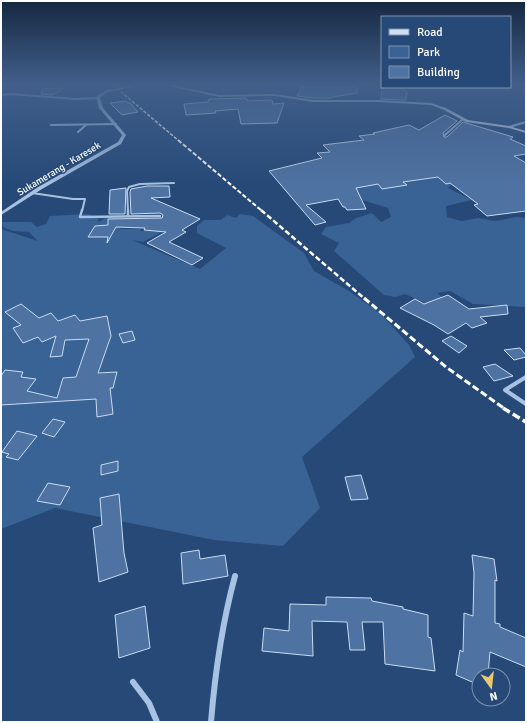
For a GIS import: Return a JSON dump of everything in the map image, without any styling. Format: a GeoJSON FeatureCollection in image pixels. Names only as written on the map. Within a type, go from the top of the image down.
{"type":"FeatureCollection","features":[{"type":"Feature","properties":{"kind":"main road"},"geometry":{"type":"LineString","coordinates":[[463,119],[479,124],[526,132]]}},
{"type":"Feature","properties":{"kind":"street","name":"Sukamerang - Karesek"},"geometry":{"type":"LineString","coordinates":[[1,214],[32,193],[120,143],[124,135],[111,119]]}},
{"type":"Feature","properties":{"kind":"street"},"geometry":{"type":"LineString","coordinates":[[445,135],[463,119]]}},
{"type":"Feature","properties":{"kind":"street"},"geometry":{"type":"LineString","coordinates":[[509,128],[526,122]]}},
{"type":"Feature","properties":{"kind":"street"},"geometry":{"type":"LineString","coordinates":[[51,125],[116,124]]}},
{"type":"Feature","properties":{"kind":"street"},"geometry":{"type":"LineString","coordinates":[[78,132],[87,125]]}},
{"type":"Feature","properties":{"kind":"street"},"geometry":{"type":"LineString","coordinates":[[526,377],[505,390],[526,404]]}},
{"type":"Feature","properties":{"kind":"street"},"geometry":{"type":"LineString","coordinates":[[211,722],[214,684],[223,620],[235,576]]}},
{"type":"Feature","properties":{"kind":"street"},"geometry":{"type":"LineString","coordinates":[[133,682],[149,703],[157,722]]}},
{"type":"Feature","properties":{"kind":"lane"},"geometry":{"type":"LineString","coordinates":[[128,216],[127,191],[129,187],[140,184],[174,183]]}},
{"type":"Feature","properties":{"kind":"lane"},"geometry":{"type":"LineString","coordinates":[[32,193],[73,199],[85,199],[80,217],[160,216]]}},
{"type":"Feature","properties":{"kind":"green space"},"geometry":{"type":"Polygon","coordinates":[[[462,174],[448,188],[472,200],[446,206],[447,217],[462,221],[478,218],[495,221],[516,217],[526,218],[526,307],[473,304],[450,291],[438,293],[449,306],[430,305],[405,294],[395,297],[384,295],[334,251],[339,243],[321,234],[326,227],[349,223],[356,218],[372,213],[381,222],[391,217],[388,208],[356,198],[344,180],[462,174]]]}},
{"type":"Feature","properties":{"kind":"green space"},"geometry":{"type":"Polygon","coordinates":[[[88,214],[99,219],[97,222],[105,218],[117,218],[115,223],[121,229],[160,231],[175,225],[143,242],[132,240],[200,269],[226,248],[197,233],[197,226],[204,220],[221,220],[227,215],[236,218],[240,214],[253,216],[304,253],[314,271],[349,291],[381,314],[409,345],[415,357],[302,457],[320,508],[283,546],[214,540],[55,508],[1,529],[1,229],[38,241],[29,232],[13,231],[3,227],[2,222],[31,222],[37,227],[46,224],[50,216],[88,214]]]}},
{"type":"Feature","properties":{"kind":"building"},"geometry":{"type":"Polygon","coordinates":[[[240,119],[278,119],[277,123],[241,124],[240,119]]]}},
{"type":"Feature","properties":{"kind":"building"},"geometry":{"type":"Polygon","coordinates":[[[439,119],[452,119],[457,121],[443,133],[444,137],[447,137],[463,122],[513,137],[510,139],[526,146],[526,154],[514,156],[526,163],[526,211],[487,216],[474,205],[478,204],[450,183],[446,184],[438,177],[403,182],[407,185],[382,189],[378,184],[356,188],[366,209],[347,210],[338,199],[306,205],[326,222],[315,225],[269,171],[322,158],[317,153],[330,152],[323,145],[364,140],[359,136],[375,134],[373,133],[409,125],[419,130],[439,119]]]}},
{"type":"Feature","properties":{"kind":"building"},"geometry":{"type":"Polygon","coordinates":[[[147,186],[169,186],[170,197],[151,198],[200,219],[182,230],[186,232],[169,242],[203,258],[192,265],[147,243],[166,232],[144,230],[145,228],[116,227],[107,243],[108,237],[88,237],[95,226],[108,225],[108,219],[162,218],[163,215],[160,213],[131,214],[131,189],[147,186]]]}},
{"type":"Feature","properties":{"kind":"building"},"geometry":{"type":"Polygon","coordinates":[[[126,188],[125,214],[109,214],[110,190],[126,188]]]}},
{"type":"Feature","properties":{"kind":"building"},"geometry":{"type":"Polygon","coordinates":[[[448,295],[469,309],[507,305],[508,314],[480,317],[487,323],[472,328],[466,323],[448,334],[434,325],[400,308],[415,299],[424,304],[448,295]]]}},
{"type":"Feature","properties":{"kind":"building"},"geometry":{"type":"Polygon","coordinates":[[[21,304],[39,318],[51,313],[58,321],[75,315],[80,321],[107,316],[111,336],[98,373],[117,372],[113,388],[110,388],[113,414],[97,417],[96,399],[1,405],[1,376],[5,370],[23,372],[21,377],[36,379],[27,391],[57,398],[63,378],[76,377],[89,339],[65,340],[62,356],[50,357],[56,336],[42,342],[38,337],[23,343],[13,328],[21,325],[5,312],[21,304]]]}},
{"type":"Feature","properties":{"kind":"building"},"geometry":{"type":"Polygon","coordinates":[[[132,331],[135,340],[123,343],[119,334],[132,331]]]}},
{"type":"Feature","properties":{"kind":"building"},"geometry":{"type":"Polygon","coordinates":[[[451,336],[467,346],[459,353],[442,341],[451,336]]]}},
{"type":"Feature","properties":{"kind":"building"},"geometry":{"type":"Polygon","coordinates":[[[520,348],[526,357],[514,360],[504,350],[520,348]]]}},
{"type":"Feature","properties":{"kind":"building"},"geometry":{"type":"Polygon","coordinates":[[[495,364],[513,376],[494,381],[483,367],[495,364]]]}},
{"type":"Feature","properties":{"kind":"building"},"geometry":{"type":"Polygon","coordinates":[[[53,419],[65,422],[54,437],[42,433],[53,419]]]}},
{"type":"Feature","properties":{"kind":"building"},"geometry":{"type":"Polygon","coordinates":[[[17,431],[37,436],[18,460],[6,457],[9,454],[2,452],[17,431]]]}},
{"type":"Feature","properties":{"kind":"building"},"geometry":{"type":"Polygon","coordinates":[[[118,461],[118,471],[101,475],[101,465],[118,461]]]}},
{"type":"Feature","properties":{"kind":"building"},"geometry":{"type":"Polygon","coordinates":[[[361,475],[368,499],[351,500],[345,477],[361,475]]]}},
{"type":"Feature","properties":{"kind":"building"},"geometry":{"type":"Polygon","coordinates":[[[48,483],[70,487],[60,505],[37,501],[48,483]]]}},
{"type":"Feature","properties":{"kind":"building"},"geometry":{"type":"Polygon","coordinates":[[[119,494],[124,553],[128,572],[99,582],[93,528],[102,525],[100,498],[119,494]]]}},
{"type":"Feature","properties":{"kind":"building"},"geometry":{"type":"Polygon","coordinates":[[[199,550],[200,559],[225,555],[228,576],[183,584],[181,553],[199,550]]]}},
{"type":"Feature","properties":{"kind":"building"},"geometry":{"type":"Polygon","coordinates":[[[472,555],[494,559],[497,581],[495,580],[495,623],[500,624],[500,627],[526,638],[526,667],[490,652],[489,667],[471,667],[471,682],[456,675],[460,650],[463,652],[464,613],[473,616],[474,573],[472,555]]]}},
{"type":"Feature","properties":{"kind":"building"},"geometry":{"type":"Polygon","coordinates":[[[326,597],[371,598],[372,601],[403,607],[403,609],[428,615],[428,637],[431,638],[435,671],[385,664],[383,622],[362,622],[365,650],[350,650],[347,622],[312,621],[313,656],[262,651],[264,628],[289,631],[290,604],[326,605],[326,597]]]}},
{"type":"Feature","properties":{"kind":"building"},"geometry":{"type":"Polygon","coordinates":[[[145,606],[150,648],[119,658],[115,615],[145,606]]]}},
{"type":"Feature","properties":{"kind":"railway"},"geometry":{"type":"LineString","coordinates":[[153,119],[179,141]]}},
{"type":"Feature","properties":{"kind":"railway"},"geometry":{"type":"LineString","coordinates":[[178,140],[262,211]]}},
{"type":"Feature","properties":{"kind":"railway"},"geometry":{"type":"LineString","coordinates":[[261,210],[365,299]]}},
{"type":"Feature","properties":{"kind":"railway"},"geometry":{"type":"LineString","coordinates":[[364,298],[446,367],[505,409]]}},
{"type":"Feature","properties":{"kind":"railway"},"geometry":{"type":"LineString","coordinates":[[503,408],[526,422]]}}]}
